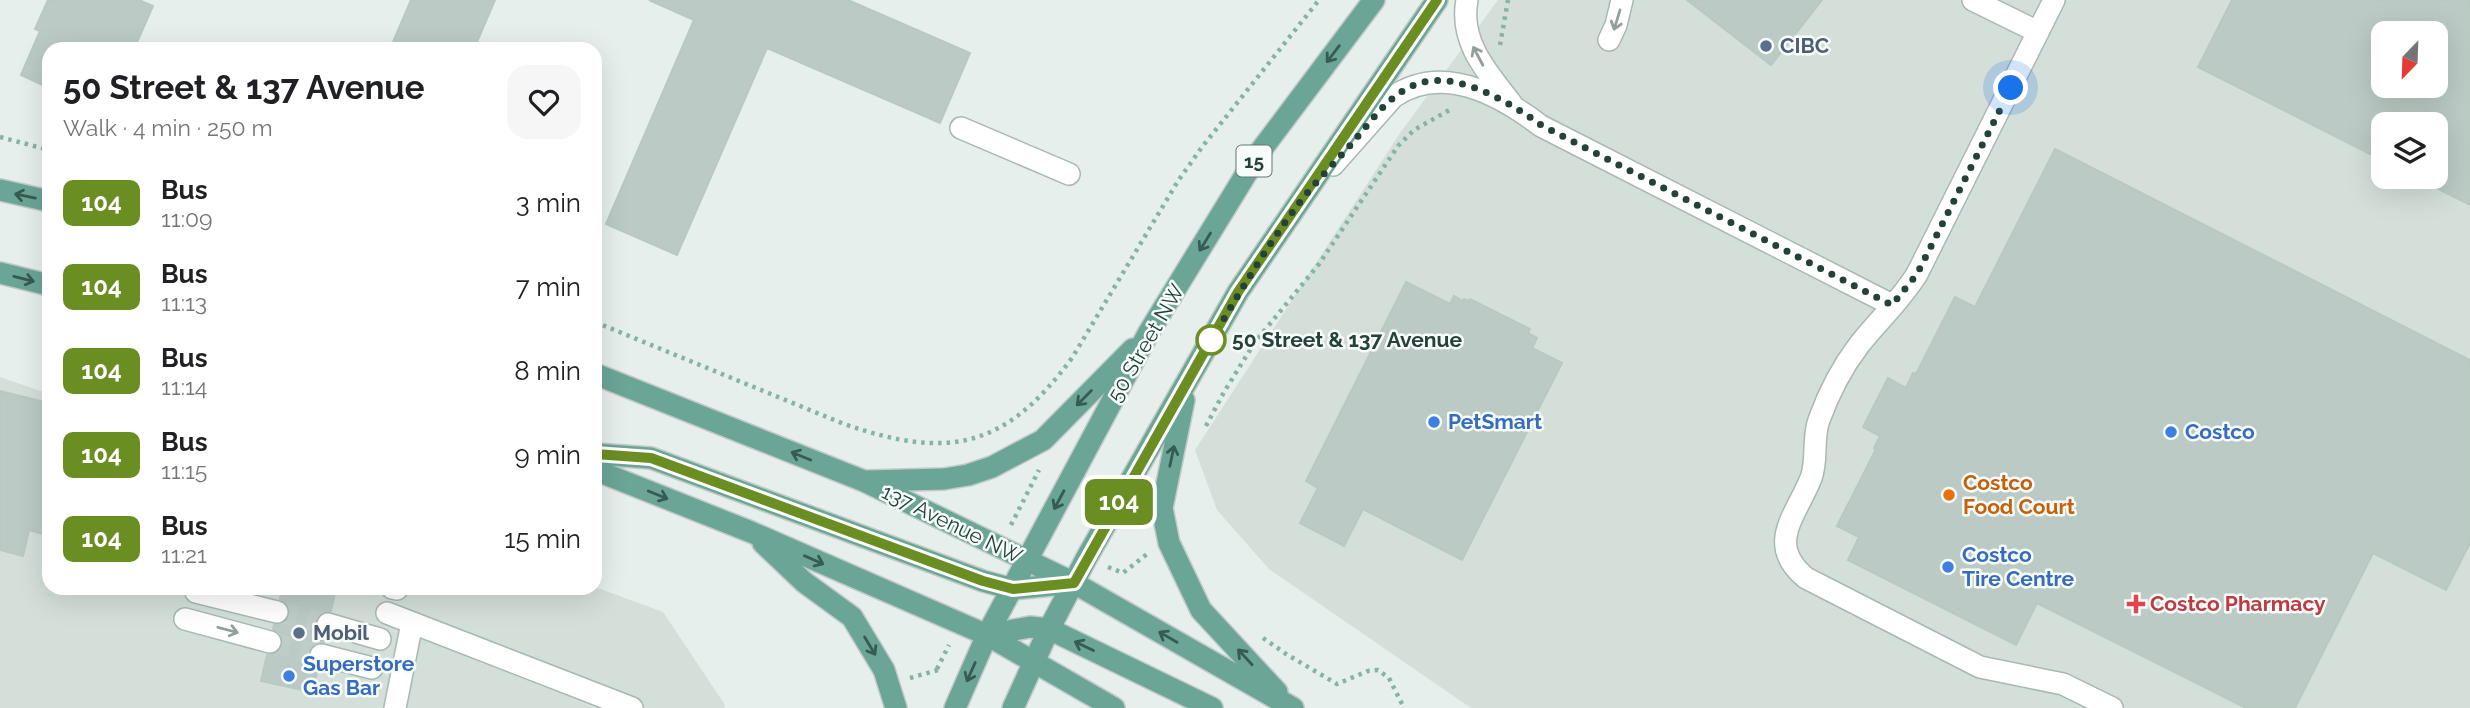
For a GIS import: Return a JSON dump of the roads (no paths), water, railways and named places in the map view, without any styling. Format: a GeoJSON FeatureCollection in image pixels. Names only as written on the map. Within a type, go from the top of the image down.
{"type":"FeatureCollection","features":[{"type":"Feature","properties":{"kind":"main road","name":"50 Street NW"},"geometry":{"type":"LineString","coordinates":[[955,708],[987,635],[1149,332],[1259,153],[1374,0]]}},
{"type":"Feature","properties":{"kind":"main road"},"geometry":{"type":"LineString","coordinates":[[1013,708],[1049,629],[1238,292],[1437,0]]}},
{"type":"Feature","properties":{"kind":"main road"},"geometry":{"type":"LineString","coordinates":[[0,190],[42,199]]}},
{"type":"Feature","properties":{"kind":"main road"},"geometry":{"type":"LineString","coordinates":[[0,273],[42,283]]}},
{"type":"Feature","properties":{"kind":"main road"},"geometry":{"type":"LineString","coordinates":[[864,481],[944,479],[992,467],[1043,440],[1149,332]]}},
{"type":"Feature","properties":{"kind":"main road","name":"137 Avenue NW"},"geometry":{"type":"LineString","coordinates":[[602,377],[864,481],[1074,583],[1292,708]]}},
{"type":"Feature","properties":{"kind":"main road"},"geometry":{"type":"LineString","coordinates":[[1188,381],[1162,508],[1169,543],[1200,610],[1292,708]]}},
{"type":"Feature","properties":{"kind":"main road"},"geometry":{"type":"LineString","coordinates":[[602,454],[651,458],[983,581],[1013,589],[1074,583]]}},
{"type":"Feature","properties":{"kind":"main road"},"geometry":{"type":"LineString","coordinates":[[602,473],[751,532],[987,635],[1114,708]]}},
{"type":"Feature","properties":{"kind":"main road"},"geometry":{"type":"LineString","coordinates":[[751,532],[804,582],[852,617],[884,670],[896,708]]}},
{"type":"Feature","properties":{"kind":"main road"},"geometry":{"type":"LineString","coordinates":[[987,635],[1030,627],[1049,629],[1212,708]]}},
{"type":"Feature","properties":{"kind":"lane"},"geometry":{"type":"LineString","coordinates":[[1467,0],[1464,16],[1466,32],[1484,67],[1513,104],[1541,125],[1892,305]]}},
{"type":"Feature","properties":{"kind":"lane"},"geometry":{"type":"LineString","coordinates":[[1609,40],[1622,0]]}},
{"type":"Feature","properties":{"kind":"lane"},"geometry":{"type":"LineString","coordinates":[[1973,0],[2038,32]]}},
{"type":"Feature","properties":{"kind":"lane"},"geometry":{"type":"LineString","coordinates":[[2054,0],[1917,274],[1849,360],[1818,422],[1812,475],[1785,531],[1784,541],[1788,556],[1806,578],[1980,667],[2063,684],[2112,708]]}},
{"type":"Feature","properties":{"kind":"lane"},"geometry":{"type":"LineString","coordinates":[[1295,208],[1393,97],[1406,88],[1432,80],[1449,82],[1513,104]]}},
{"type":"Feature","properties":{"kind":"lane"},"geometry":{"type":"LineString","coordinates":[[961,128],[1069,174]]}},
{"type":"Feature","properties":{"kind":"lane"},"geometry":{"type":"LineString","coordinates":[[208,595],[277,612]]}},
{"type":"Feature","properties":{"kind":"lane"},"geometry":{"type":"LineString","coordinates":[[387,613],[632,708]]}},
{"type":"Feature","properties":{"kind":"lane"},"geometry":{"type":"LineString","coordinates":[[185,619],[270,642]]}},
{"type":"Feature","properties":{"kind":"lane"},"geometry":{"type":"LineString","coordinates":[[395,708],[412,623]]}},
{"type":"Feature","properties":{"kind":"lane"},"geometry":{"type":"LineString","coordinates":[[328,624],[380,639]]}},
{"type":"Feature","properties":{"kind":"lane"},"geometry":{"type":"LineString","coordinates":[[321,655],[372,668]]}},
{"type":"Feature","properties":{"kind":"tunnel"},"geometry":{"type":"LineString","coordinates":[[277,612],[328,624]]}},
{"type":"Feature","properties":{"kind":"tunnel"},"geometry":{"type":"LineString","coordinates":[[270,642],[321,655]]}},
{"type":"Feature","properties":{"kind":"place","name":"CIBC"},"geometry":{"type":"Point","coordinates":[1766,46]}},
{"type":"Feature","properties":{"kind":"place","name":"50 Street & 137 Avenue"},"geometry":{"type":"Point","coordinates":[1211,340]}},
{"type":"Feature","properties":{"kind":"place","name":"PetSmart"},"geometry":{"type":"Point","coordinates":[1434,422]}},
{"type":"Feature","properties":{"kind":"place","name":"Costco"},"geometry":{"type":"Point","coordinates":[2171,432]}},
{"type":"Feature","properties":{"kind":"place","name":"Costco Food Court"},"geometry":{"type":"Point","coordinates":[1949,495]}},
{"type":"Feature","properties":{"kind":"place","name":"Costco Tire Centre"},"geometry":{"type":"Point","coordinates":[1948,567]}},
{"type":"Feature","properties":{"kind":"place","name":"Costco Pharmacy"},"geometry":{"type":"Point","coordinates":[2136,604]}},
{"type":"Feature","properties":{"kind":"place","name":"Mobil"},"geometry":{"type":"Point","coordinates":[299,633]}},
{"type":"Feature","properties":{"kind":"place","name":"Superstore Gas Bar"},"geometry":{"type":"Point","coordinates":[289,676]}}]}
